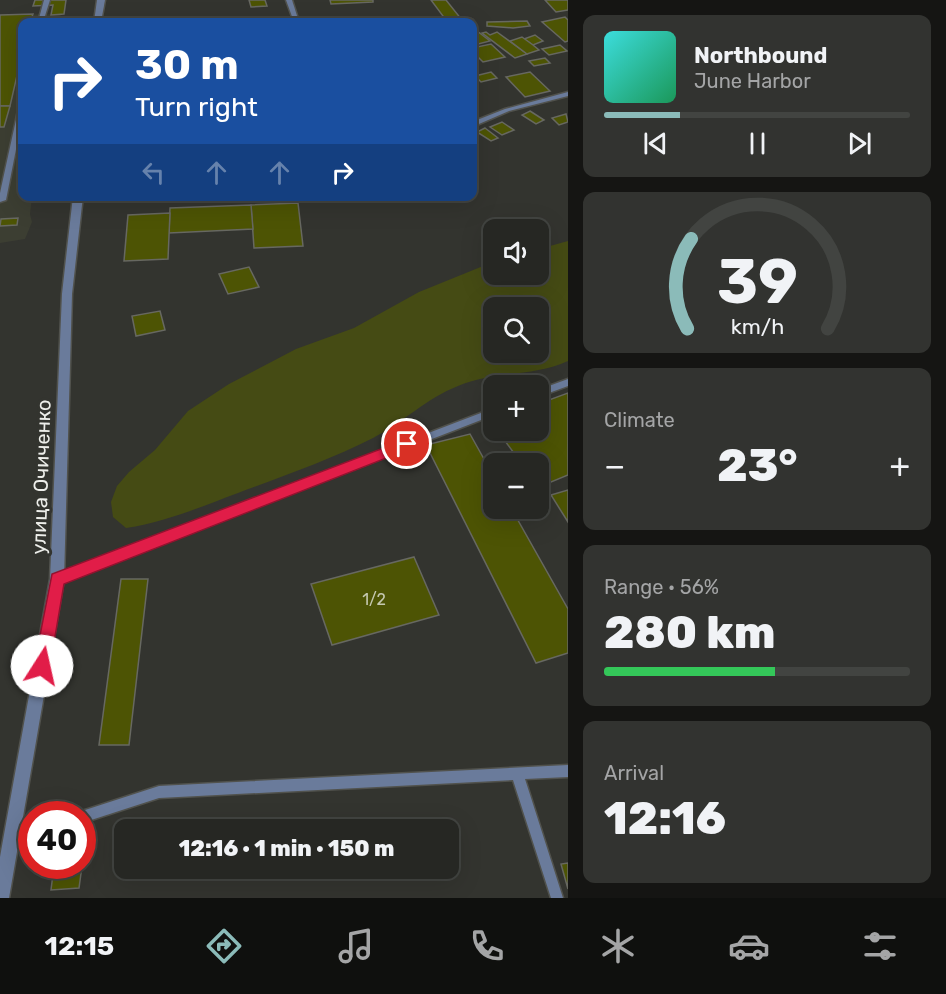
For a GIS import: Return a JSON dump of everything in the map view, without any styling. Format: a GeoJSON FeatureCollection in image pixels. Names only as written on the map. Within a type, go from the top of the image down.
{"type":"FeatureCollection","features":[{"type":"Feature","properties":{"kind":"street"},"geometry":{"type":"LineString","coordinates":[[99,18],[101,0]]}},
{"type":"Feature","properties":{"kind":"street","name":"улица Очиченко"},"geometry":{"type":"LineString","coordinates":[[1,898],[57,579],[67,294],[77,201]]}},
{"type":"Feature","properties":{"kind":"lane"},"geometry":{"type":"LineString","coordinates":[[41,18],[47,0]]}},
{"type":"Feature","properties":{"kind":"lane"},"geometry":{"type":"LineString","coordinates":[[290,0],[296,18]]}},
{"type":"Feature","properties":{"kind":"lane"},"geometry":{"type":"LineString","coordinates":[[477,123],[507,110],[568,94]]}},
{"type":"Feature","properties":{"kind":"lane"},"geometry":{"type":"LineString","coordinates":[[0,200],[3,200],[18,126]]}},
{"type":"Feature","properties":{"kind":"lane"},"geometry":{"type":"LineString","coordinates":[[549,390],[568,382]]}},
{"type":"Feature","properties":{"kind":"lane"},"geometry":{"type":"LineString","coordinates":[[57,579],[483,415]]}},
{"type":"Feature","properties":{"kind":"lane"},"geometry":{"type":"LineString","coordinates":[[96,812],[159,792],[568,771]]}},
{"type":"Feature","properties":{"kind":"lane"},"geometry":{"type":"LineString","coordinates":[[517,773],[557,898]]}},
{"type":"Feature","properties":{"kind":"lane"},"geometry":{"type":"LineString","coordinates":[[11,840],[18,838]]}},
{"type":"Feature","properties":{"kind":"shaded area"},"geometry":{"type":"Polygon","coordinates":[[[61,14],[60,18],[18,18],[18,201],[32,201],[30,214],[32,222],[25,239],[0,243],[0,15],[61,14]]]}},
{"type":"Feature","properties":{"kind":"green space"},"geometry":{"type":"Polygon","coordinates":[[[568,241],[568,361],[541,370],[506,375],[483,375],[483,378],[458,386],[436,397],[384,432],[357,446],[183,514],[126,528],[113,517],[111,502],[117,486],[129,472],[155,450],[188,411],[229,384],[296,349],[354,328],[419,292],[483,266],[483,285],[549,285],[549,246],[568,241]]]}},
{"type":"Feature","properties":{"kind":"building"},"geometry":{"type":"Polygon","coordinates":[[[35,0],[66,0],[64,14],[51,15],[53,5],[33,6],[35,0]]]}},
{"type":"Feature","properties":{"kind":"building"},"geometry":{"type":"Polygon","coordinates":[[[249,0],[265,0],[267,6],[251,7],[249,0]]]}},
{"type":"Feature","properties":{"kind":"building"},"geometry":{"type":"Polygon","coordinates":[[[330,0],[373,0],[373,2],[331,4],[330,0]]]}},
{"type":"Feature","properties":{"kind":"building"},"geometry":{"type":"Polygon","coordinates":[[[431,0],[446,0],[460,18],[444,18],[431,0]]]}},
{"type":"Feature","properties":{"kind":"building"},"geometry":{"type":"Polygon","coordinates":[[[545,0],[568,0],[568,10],[556,12],[545,0]]]}},
{"type":"Feature","properties":{"kind":"building"},"geometry":{"type":"Polygon","coordinates":[[[33,14],[32,18],[18,18],[18,71],[10,106],[0,106],[0,15],[33,14]]]}},
{"type":"Feature","properties":{"kind":"building"},"geometry":{"type":"Polygon","coordinates":[[[565,17],[568,20],[568,41],[565,42],[542,22],[565,17]]]}},
{"type":"Feature","properties":{"kind":"building"},"geometry":{"type":"Polygon","coordinates":[[[527,21],[530,26],[513,28],[487,26],[487,22],[527,21]]]}},
{"type":"Feature","properties":{"kind":"building"},"geometry":{"type":"Polygon","coordinates":[[[477,31],[490,41],[477,44],[477,31]]]}},
{"type":"Feature","properties":{"kind":"building"},"geometry":{"type":"Polygon","coordinates":[[[486,32],[490,35],[497,32],[527,54],[515,58],[482,33],[486,32]]]}},
{"type":"Feature","properties":{"kind":"building"},"geometry":{"type":"Polygon","coordinates":[[[535,35],[543,41],[533,45],[524,39],[535,35]]]}},
{"type":"Feature","properties":{"kind":"building"},"geometry":{"type":"Polygon","coordinates":[[[522,37],[539,50],[527,54],[510,41],[522,37]]]}},
{"type":"Feature","properties":{"kind":"building"},"geometry":{"type":"Polygon","coordinates":[[[491,44],[505,57],[483,62],[477,56],[477,47],[491,44]]]}},
{"type":"Feature","properties":{"kind":"building"},"geometry":{"type":"Polygon","coordinates":[[[560,45],[567,51],[549,55],[542,49],[560,45]]]}},
{"type":"Feature","properties":{"kind":"building"},"geometry":{"type":"Polygon","coordinates":[[[545,58],[550,63],[534,66],[529,61],[545,58]]]}},
{"type":"Feature","properties":{"kind":"building"},"geometry":{"type":"Polygon","coordinates":[[[491,72],[497,78],[481,82],[477,76],[491,72]]]}},
{"type":"Feature","properties":{"kind":"building"},"geometry":{"type":"Polygon","coordinates":[[[530,72],[550,91],[525,97],[506,77],[530,72]]]}},
{"type":"Feature","properties":{"kind":"building"},"geometry":{"type":"Polygon","coordinates":[[[0,106],[10,106],[4,127],[0,127],[0,106]]]}},
{"type":"Feature","properties":{"kind":"building"},"geometry":{"type":"Polygon","coordinates":[[[530,111],[544,120],[536,124],[522,115],[530,111]]]}},
{"type":"Feature","properties":{"kind":"building"},"geometry":{"type":"Polygon","coordinates":[[[566,114],[568,122],[559,125],[552,118],[566,114]]]}},
{"type":"Feature","properties":{"kind":"building"},"geometry":{"type":"Polygon","coordinates":[[[502,122],[514,130],[502,135],[490,127],[502,122]]]}},
{"type":"Feature","properties":{"kind":"building"},"geometry":{"type":"Polygon","coordinates":[[[485,128],[498,138],[491,141],[477,132],[485,128]]]}},
{"type":"Feature","properties":{"kind":"building"},"geometry":{"type":"Polygon","coordinates":[[[298,203],[303,246],[254,248],[251,205],[298,203]]]}},
{"type":"Feature","properties":{"kind":"building"},"geometry":{"type":"Polygon","coordinates":[[[251,205],[253,229],[169,233],[170,208],[251,205]]]}},
{"type":"Feature","properties":{"kind":"building"},"geometry":{"type":"Polygon","coordinates":[[[170,213],[168,259],[124,261],[128,215],[170,213]]]}},
{"type":"Feature","properties":{"kind":"building"},"geometry":{"type":"Polygon","coordinates":[[[18,218],[17,225],[0,226],[1,219],[18,218]]]}},
{"type":"Feature","properties":{"kind":"building"},"geometry":{"type":"Polygon","coordinates":[[[249,267],[259,287],[228,294],[219,274],[249,267]]]}},
{"type":"Feature","properties":{"kind":"building"},"geometry":{"type":"Polygon","coordinates":[[[160,311],[165,330],[136,336],[132,316],[160,311]]]}},
{"type":"Feature","properties":{"kind":"building"},"geometry":{"type":"Polygon","coordinates":[[[568,393],[568,475],[549,483],[549,453],[514,453],[505,441],[549,441],[549,400],[568,393]]]}},
{"type":"Feature","properties":{"kind":"building"},"geometry":{"type":"Polygon","coordinates":[[[470,434],[483,457],[483,519],[517,519],[568,609],[568,653],[536,663],[426,445],[470,434]]]}},
{"type":"Feature","properties":{"kind":"building"},"geometry":{"type":"Polygon","coordinates":[[[568,490],[568,522],[551,495],[568,490]]]}},
{"type":"Feature","properties":{"kind":"building"},"geometry":{"type":"Polygon","coordinates":[[[414,557],[439,615],[332,645],[311,584],[414,557]]]}},
{"type":"Feature","properties":{"kind":"building"},"geometry":{"type":"Polygon","coordinates":[[[121,579],[148,579],[129,745],[99,745],[121,579]]]}},
{"type":"Feature","properties":{"kind":"building"},"geometry":{"type":"Polygon","coordinates":[[[568,863],[568,889],[561,864],[568,863]]]}},
{"type":"Feature","properties":{"kind":"building"},"geometry":{"type":"Polygon","coordinates":[[[52,879],[80,879],[79,888],[51,890],[52,879]]]}},
{"type":"Feature","properties":{"kind":"route"},"geometry":{"type":"LineString","coordinates":[[42,666],[57,579],[407,444]]}}]}
